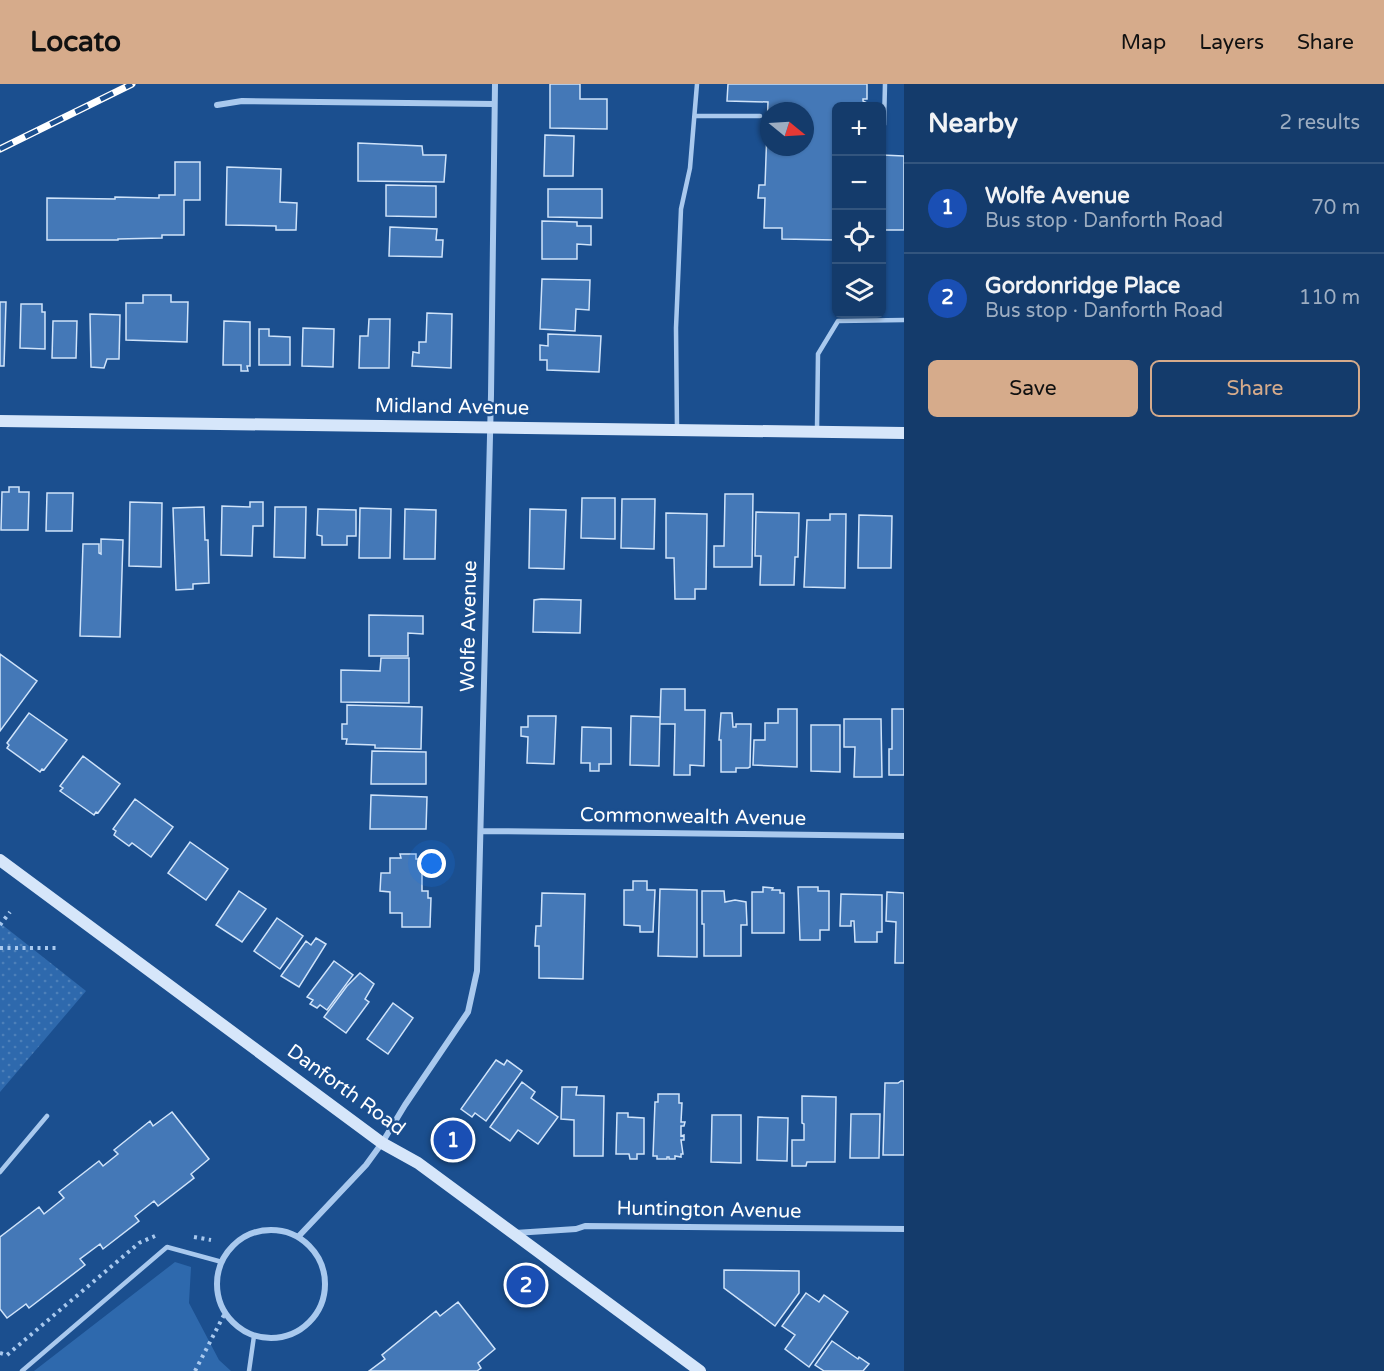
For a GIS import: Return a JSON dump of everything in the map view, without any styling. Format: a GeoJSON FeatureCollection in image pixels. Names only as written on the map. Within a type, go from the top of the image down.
{"type":"FeatureCollection","features":[{"type":"Feature","properties":{"kind":"main road","name":"Midland Avenue"},"geometry":{"type":"LineString","coordinates":[[0,421],[904,433]]}},
{"type":"Feature","properties":{"kind":"main road","name":"Danforth Road"},"geometry":{"type":"LineString","coordinates":[[0,860],[382,1143],[418,1163],[700,1371]]}},
{"type":"Feature","properties":{"kind":"street","name":"Wolfe Avenue"},"geometry":{"type":"LineString","coordinates":[[298,1237],[366,1165],[382,1143],[468,1011],[477,971],[490,427],[495,84]]}},
{"type":"Feature","properties":{"kind":"street"},"geometry":{"type":"LineString","coordinates":[[217,105],[242,101],[494,104]]}},
{"type":"Feature","properties":{"kind":"street","name":"Commonwealth Avenue"},"geometry":{"type":"LineString","coordinates":[[481,831],[904,836]]}},
{"type":"Feature","properties":{"kind":"street","name":"Huntington Avenue"},"geometry":{"type":"LineString","coordinates":[[514,1233],[576,1229],[585,1226],[904,1229]]}},
{"type":"Feature","properties":{"kind":"street"},"geometry":{"type":"LineString","coordinates":[[263,1231],[281,1231],[298,1237],[312,1248],[321,1263],[325,1280],[324,1298],[316,1314],[304,1327],[289,1335],[272,1339],[254,1336],[238,1327],[225,1313],[218,1297],[217,1279],[222,1262],[232,1247],[246,1236],[263,1231]]}},
{"type":"Feature","properties":{"kind":"lane"},"geometry":{"type":"LineString","coordinates":[[677,429],[676,328],[681,209],[690,168],[697,84]]}},
{"type":"Feature","properties":{"kind":"lane"},"geometry":{"type":"LineString","coordinates":[[885,84],[885,102]]}},
{"type":"Feature","properties":{"kind":"lane"},"geometry":{"type":"LineString","coordinates":[[695,116],[760,116]]}},
{"type":"Feature","properties":{"kind":"lane"},"geometry":{"type":"LineString","coordinates":[[817,431],[818,354],[838,321],[904,320]]}},
{"type":"Feature","properties":{"kind":"lane"},"geometry":{"type":"LineString","coordinates":[[0,1172],[47,1116]]}},
{"type":"Feature","properties":{"kind":"lane"},"geometry":{"type":"LineString","coordinates":[[22,1371],[167,1247],[222,1262]]}},
{"type":"Feature","properties":{"kind":"lane"},"geometry":{"type":"LineString","coordinates":[[249,1371],[254,1336]]}},
{"type":"Feature","properties":{"kind":"path"},"geometry":{"type":"LineString","coordinates":[[0,925],[10,912]]}},
{"type":"Feature","properties":{"kind":"path"},"geometry":{"type":"LineString","coordinates":[[0,948],[57,948]]}},
{"type":"Feature","properties":{"kind":"path"},"geometry":{"type":"LineString","coordinates":[[195,1371],[225,1313]]}},
{"type":"Feature","properties":{"kind":"shaded area"},"geometry":{"type":"Polygon","coordinates":[[[0,923],[86,991],[0,1092],[0,923]]]}},
{"type":"Feature","properties":{"kind":"shaded area"},"geometry":{"type":"Polygon","coordinates":[[[175,1262],[191,1267],[189,1303],[219,1360],[231,1371],[34,1371],[175,1262]]]}},
{"type":"Feature","properties":{"kind":"building"},"geometry":{"type":"Polygon","coordinates":[[[550,84],[580,84],[580,99],[607,99],[607,129],[550,128],[550,84]]]}},
{"type":"Feature","properties":{"kind":"building"},"geometry":{"type":"Polygon","coordinates":[[[728,84],[867,84],[867,99],[863,99],[865,102],[832,102],[832,240],[782,239],[782,228],[764,228],[765,198],[758,198],[759,185],[765,185],[766,156],[814,156],[814,102],[727,101],[728,84]]]}},
{"type":"Feature","properties":{"kind":"building"},"geometry":{"type":"Polygon","coordinates":[[[545,135],[574,136],[573,176],[544,176],[545,135]]]}},
{"type":"Feature","properties":{"kind":"building"},"geometry":{"type":"Polygon","coordinates":[[[358,143],[422,146],[423,155],[446,155],[444,182],[358,181],[358,143]]]}},
{"type":"Feature","properties":{"kind":"building"},"geometry":{"type":"Polygon","coordinates":[[[886,155],[904,156],[904,230],[886,230],[886,155]]]}},
{"type":"Feature","properties":{"kind":"building"},"geometry":{"type":"Polygon","coordinates":[[[175,162],[200,162],[200,200],[184,200],[184,235],[118,240],[47,240],[47,198],[159,198],[159,195],[175,195],[175,162]]]}},
{"type":"Feature","properties":{"kind":"building"},"geometry":{"type":"Polygon","coordinates":[[[227,167],[281,169],[280,202],[297,203],[296,230],[276,230],[276,226],[226,225],[227,167]]]}},
{"type":"Feature","properties":{"kind":"building"},"geometry":{"type":"Polygon","coordinates":[[[386,185],[436,186],[436,217],[386,216],[386,185]]]}},
{"type":"Feature","properties":{"kind":"building"},"geometry":{"type":"Polygon","coordinates":[[[548,189],[602,189],[602,218],[548,217],[548,189]]]}},
{"type":"Feature","properties":{"kind":"building"},"geometry":{"type":"Polygon","coordinates":[[[542,221],[577,222],[577,226],[591,226],[591,245],[577,244],[577,259],[542,259],[542,221]]]}},
{"type":"Feature","properties":{"kind":"building"},"geometry":{"type":"Polygon","coordinates":[[[390,227],[437,229],[436,240],[443,240],[442,257],[389,256],[390,227]]]}},
{"type":"Feature","properties":{"kind":"building"},"geometry":{"type":"Polygon","coordinates":[[[542,279],[590,280],[589,310],[576,309],[575,331],[540,329],[542,279]]]}},
{"type":"Feature","properties":{"kind":"building"},"geometry":{"type":"Polygon","coordinates":[[[143,295],[171,295],[171,302],[188,302],[187,342],[126,340],[126,303],[143,303],[143,295]]]}},
{"type":"Feature","properties":{"kind":"building"},"geometry":{"type":"Polygon","coordinates":[[[0,302],[6,302],[4,366],[0,366],[0,302]]]}},
{"type":"Feature","properties":{"kind":"building"},"geometry":{"type":"Polygon","coordinates":[[[21,304],[42,304],[42,312],[45,312],[45,349],[20,348],[21,304]]]}},
{"type":"Feature","properties":{"kind":"building"},"geometry":{"type":"Polygon","coordinates":[[[427,313],[452,314],[451,368],[412,366],[413,352],[419,353],[419,342],[426,342],[427,313]]]}},
{"type":"Feature","properties":{"kind":"building"},"geometry":{"type":"Polygon","coordinates":[[[90,314],[120,315],[119,359],[107,359],[104,368],[91,367],[90,314]]]}},
{"type":"Feature","properties":{"kind":"building"},"geometry":{"type":"Polygon","coordinates":[[[369,319],[390,319],[389,368],[359,368],[360,336],[368,336],[369,319]]]}},
{"type":"Feature","properties":{"kind":"building"},"geometry":{"type":"Polygon","coordinates":[[[53,321],[77,321],[76,358],[52,358],[53,321]]]}},
{"type":"Feature","properties":{"kind":"building"},"geometry":{"type":"Polygon","coordinates":[[[224,321],[250,322],[248,371],[241,371],[241,365],[223,365],[224,321]]]}},
{"type":"Feature","properties":{"kind":"building"},"geometry":{"type":"Polygon","coordinates":[[[303,328],[334,329],[333,367],[302,366],[303,328]]]}},
{"type":"Feature","properties":{"kind":"building"},"geometry":{"type":"Polygon","coordinates":[[[259,329],[269,329],[269,336],[290,337],[290,365],[259,365],[259,329]]]}},
{"type":"Feature","properties":{"kind":"building"},"geometry":{"type":"Polygon","coordinates":[[[548,334],[601,336],[599,372],[547,370],[547,360],[540,360],[540,345],[548,346],[548,334]]]}},
{"type":"Feature","properties":{"kind":"building"},"geometry":{"type":"Polygon","coordinates":[[[9,487],[19,487],[19,492],[29,492],[28,530],[1,530],[2,492],[9,492],[9,487]]]}},
{"type":"Feature","properties":{"kind":"building"},"geometry":{"type":"Polygon","coordinates":[[[47,493],[73,493],[72,531],[46,531],[47,493]]]}},
{"type":"Feature","properties":{"kind":"building"},"geometry":{"type":"Polygon","coordinates":[[[725,494],[753,494],[752,567],[714,567],[714,546],[724,546],[725,494]]]}},
{"type":"Feature","properties":{"kind":"building"},"geometry":{"type":"Polygon","coordinates":[[[582,498],[615,498],[615,539],[581,538],[582,498]]]}},
{"type":"Feature","properties":{"kind":"building"},"geometry":{"type":"Polygon","coordinates":[[[622,499],[655,499],[654,549],[621,548],[622,499]]]}},
{"type":"Feature","properties":{"kind":"building"},"geometry":{"type":"Polygon","coordinates":[[[130,502],[162,503],[161,567],[129,566],[130,502]]]}},
{"type":"Feature","properties":{"kind":"building"},"geometry":{"type":"Polygon","coordinates":[[[250,502],[263,502],[263,526],[253,526],[252,556],[221,555],[222,506],[250,507],[250,502]]]}},
{"type":"Feature","properties":{"kind":"building"},"geometry":{"type":"Polygon","coordinates":[[[204,507],[205,540],[208,540],[209,583],[193,584],[193,589],[176,590],[173,508],[204,507]]]}},
{"type":"Feature","properties":{"kind":"building"},"geometry":{"type":"Polygon","coordinates":[[[275,507],[306,507],[305,558],[274,557],[275,507]]]}},
{"type":"Feature","properties":{"kind":"building"},"geometry":{"type":"Polygon","coordinates":[[[360,508],[391,509],[390,558],[359,558],[360,508]]]}},
{"type":"Feature","properties":{"kind":"building"},"geometry":{"type":"Polygon","coordinates":[[[318,509],[356,510],[356,536],[347,536],[347,545],[322,545],[322,536],[317,535],[318,509]]]}},
{"type":"Feature","properties":{"kind":"building"},"geometry":{"type":"Polygon","coordinates":[[[405,509],[436,510],[435,559],[404,559],[405,509]]]}},
{"type":"Feature","properties":{"kind":"building"},"geometry":{"type":"Polygon","coordinates":[[[530,509],[566,510],[564,569],[529,568],[530,509]]]}},
{"type":"Feature","properties":{"kind":"building"},"geometry":{"type":"Polygon","coordinates":[[[756,512],[799,513],[798,557],[795,557],[794,585],[760,585],[761,556],[755,556],[756,512]]]}},
{"type":"Feature","properties":{"kind":"building"},"geometry":{"type":"Polygon","coordinates":[[[666,513],[707,514],[706,589],[695,589],[695,599],[675,599],[674,558],[666,558],[666,513]]]}},
{"type":"Feature","properties":{"kind":"building"},"geometry":{"type":"Polygon","coordinates":[[[830,514],[846,514],[845,588],[804,587],[807,520],[830,520],[830,514]]]}},
{"type":"Feature","properties":{"kind":"building"},"geometry":{"type":"Polygon","coordinates":[[[859,515],[892,516],[891,568],[858,568],[859,515]]]}},
{"type":"Feature","properties":{"kind":"building"},"geometry":{"type":"Polygon","coordinates":[[[101,539],[123,540],[120,637],[80,636],[83,544],[99,544],[101,554],[101,539]]]}},
{"type":"Feature","properties":{"kind":"building"},"geometry":{"type":"Polygon","coordinates":[[[534,600],[581,600],[580,633],[533,632],[534,600]]]}},
{"type":"Feature","properties":{"kind":"building"},"geometry":{"type":"Polygon","coordinates":[[[369,615],[423,616],[423,634],[408,633],[408,656],[369,656],[369,615]]]}},
{"type":"Feature","properties":{"kind":"building"},"geometry":{"type":"Polygon","coordinates":[[[0,654],[37,681],[0,731],[0,654]]]}},
{"type":"Feature","properties":{"kind":"building"},"geometry":{"type":"Polygon","coordinates":[[[381,658],[409,658],[409,703],[341,702],[341,670],[380,671],[381,658]]]}},
{"type":"Feature","properties":{"kind":"building"},"geometry":{"type":"Polygon","coordinates":[[[661,689],[685,689],[685,710],[705,710],[704,766],[690,765],[690,775],[674,775],[675,724],[660,724],[661,689]]]}},
{"type":"Feature","properties":{"kind":"building"},"geometry":{"type":"Polygon","coordinates":[[[347,705],[422,707],[421,749],[375,748],[375,745],[346,744],[347,739],[342,739],[342,724],[347,724],[347,705]]]}},
{"type":"Feature","properties":{"kind":"building"},"geometry":{"type":"Polygon","coordinates":[[[778,709],[797,709],[797,767],[753,765],[754,740],[765,740],[765,723],[778,723],[778,709]]]}},
{"type":"Feature","properties":{"kind":"building"},"geometry":{"type":"Polygon","coordinates":[[[892,709],[904,709],[904,775],[889,775],[889,749],[892,749],[892,709]]]}},
{"type":"Feature","properties":{"kind":"building"},"geometry":{"type":"Polygon","coordinates":[[[29,713],[67,740],[40,772],[7,748],[9,745],[7,743],[29,713]]]}},
{"type":"Feature","properties":{"kind":"building"},"geometry":{"type":"Polygon","coordinates":[[[721,713],[732,713],[733,727],[736,727],[736,724],[751,724],[750,767],[736,768],[736,772],[721,772],[721,740],[719,740],[721,713]]]}},
{"type":"Feature","properties":{"kind":"building"},"geometry":{"type":"Polygon","coordinates":[[[528,716],[556,716],[554,764],[527,763],[528,737],[521,736],[521,727],[528,727],[528,716]]]}},
{"type":"Feature","properties":{"kind":"building"},"geometry":{"type":"Polygon","coordinates":[[[631,716],[660,717],[659,766],[630,765],[631,716]]]}},
{"type":"Feature","properties":{"kind":"building"},"geometry":{"type":"Polygon","coordinates":[[[844,719],[881,719],[882,777],[854,777],[855,747],[844,747],[844,719]]]}},
{"type":"Feature","properties":{"kind":"building"},"geometry":{"type":"Polygon","coordinates":[[[811,725],[840,725],[840,772],[811,771],[811,725]]]}},
{"type":"Feature","properties":{"kind":"building"},"geometry":{"type":"Polygon","coordinates":[[[582,727],[611,728],[611,764],[599,764],[599,771],[590,771],[590,763],[581,763],[582,727]]]}},
{"type":"Feature","properties":{"kind":"building"},"geometry":{"type":"Polygon","coordinates":[[[372,751],[426,752],[426,784],[371,784],[372,751]]]}},
{"type":"Feature","properties":{"kind":"building"},"geometry":{"type":"Polygon","coordinates":[[[83,756],[120,784],[94,815],[60,791],[63,788],[60,786],[83,756]]]}},
{"type":"Feature","properties":{"kind":"building"},"geometry":{"type":"Polygon","coordinates":[[[371,795],[427,797],[426,829],[370,829],[371,795]]]}},
{"type":"Feature","properties":{"kind":"building"},"geometry":{"type":"Polygon","coordinates":[[[135,799],[173,827],[151,857],[132,843],[129,846],[114,835],[116,831],[113,829],[135,799]]]}},
{"type":"Feature","properties":{"kind":"building"},"geometry":{"type":"Polygon","coordinates":[[[190,842],[228,869],[206,900],[168,873],[190,842]]]}},
{"type":"Feature","properties":{"kind":"building"},"geometry":{"type":"Polygon","coordinates":[[[400,854],[416,854],[416,859],[422,859],[422,891],[428,891],[428,898],[431,898],[430,927],[402,927],[402,913],[390,913],[390,892],[380,891],[381,873],[390,873],[390,858],[401,858],[400,854]]]}},
{"type":"Feature","properties":{"kind":"building"},"geometry":{"type":"Polygon","coordinates":[[[633,881],[647,881],[647,890],[655,890],[653,932],[640,932],[640,926],[624,925],[624,890],[633,890],[633,881]]]}},
{"type":"Feature","properties":{"kind":"building"},"geometry":{"type":"Polygon","coordinates":[[[763,887],[784,893],[784,933],[752,933],[752,892],[763,892],[763,887]]]}},
{"type":"Feature","properties":{"kind":"building"},"geometry":{"type":"Polygon","coordinates":[[[798,887],[818,887],[818,891],[829,891],[829,930],[820,930],[820,940],[800,940],[798,887]]]}},
{"type":"Feature","properties":{"kind":"building"},"geometry":{"type":"Polygon","coordinates":[[[660,889],[697,890],[697,957],[658,956],[660,889]]]}},
{"type":"Feature","properties":{"kind":"building"},"geometry":{"type":"Polygon","coordinates":[[[239,891],[266,909],[242,942],[216,925],[239,891]]]}},
{"type":"Feature","properties":{"kind":"building"},"geometry":{"type":"Polygon","coordinates":[[[702,891],[724,891],[725,902],[735,900],[746,902],[747,925],[741,925],[741,956],[704,956],[702,891]]]}},
{"type":"Feature","properties":{"kind":"building"},"geometry":{"type":"Polygon","coordinates":[[[887,892],[904,893],[904,963],[895,963],[896,922],[886,921],[887,892]]]}},
{"type":"Feature","properties":{"kind":"building"},"geometry":{"type":"Polygon","coordinates":[[[542,893],[585,894],[583,979],[539,978],[539,946],[535,946],[536,926],[541,926],[542,893]]]}},
{"type":"Feature","properties":{"kind":"building"},"geometry":{"type":"Polygon","coordinates":[[[841,894],[882,895],[882,932],[877,932],[877,942],[855,942],[854,921],[851,921],[851,926],[840,926],[841,894]]]}},
{"type":"Feature","properties":{"kind":"building"},"geometry":{"type":"Polygon","coordinates":[[[277,918],[303,936],[280,969],[254,951],[277,918]]]}},
{"type":"Feature","properties":{"kind":"building"},"geometry":{"type":"Polygon","coordinates":[[[316,938],[326,944],[299,987],[281,976],[306,941],[311,945],[316,938]]]}},
{"type":"Feature","properties":{"kind":"building"},"geometry":{"type":"Polygon","coordinates":[[[334,961],[353,975],[327,1010],[320,1005],[317,1008],[310,1004],[313,1000],[307,997],[334,961]]]}},
{"type":"Feature","properties":{"kind":"building"},"geometry":{"type":"Polygon","coordinates":[[[360,973],[374,984],[365,999],[369,1002],[346,1033],[324,1017],[347,986],[360,973]]]}},
{"type":"Feature","properties":{"kind":"building"},"geometry":{"type":"Polygon","coordinates":[[[393,1003],[413,1018],[388,1054],[367,1039],[393,1003]]]}},
{"type":"Feature","properties":{"kind":"building"},"geometry":{"type":"Polygon","coordinates":[[[496,1060],[504,1065],[507,1060],[522,1071],[486,1121],[475,1113],[472,1117],[461,1109],[496,1060]]]}},
{"type":"Feature","properties":{"kind":"building"},"geometry":{"type":"Polygon","coordinates":[[[904,1081],[904,1155],[883,1155],[885,1083],[904,1081]]]}},
{"type":"Feature","properties":{"kind":"building"},"geometry":{"type":"Polygon","coordinates":[[[522,1082],[535,1092],[531,1098],[558,1117],[538,1144],[518,1130],[510,1141],[490,1127],[522,1082]]]}},
{"type":"Feature","properties":{"kind":"building"},"geometry":{"type":"Polygon","coordinates":[[[562,1087],[577,1087],[576,1095],[604,1096],[603,1156],[574,1156],[574,1120],[561,1119],[562,1087]]]}},
{"type":"Feature","properties":{"kind":"building"},"geometry":{"type":"Polygon","coordinates":[[[658,1094],[679,1094],[679,1103],[682,1103],[681,1122],[685,1122],[684,1126],[681,1126],[681,1136],[684,1135],[684,1140],[681,1140],[683,1154],[681,1157],[675,1156],[675,1159],[667,1157],[667,1159],[657,1159],[657,1156],[653,1156],[655,1102],[658,1102],[658,1094]]]}},
{"type":"Feature","properties":{"kind":"building"},"geometry":{"type":"Polygon","coordinates":[[[802,1096],[836,1097],[835,1162],[807,1162],[806,1166],[792,1166],[792,1140],[804,1140],[802,1096]]]}},
{"type":"Feature","properties":{"kind":"building"},"geometry":{"type":"Polygon","coordinates":[[[172,1112],[209,1159],[191,1174],[194,1178],[158,1206],[154,1201],[135,1216],[139,1221],[103,1249],[100,1244],[80,1259],[85,1265],[29,1308],[26,1304],[7,1318],[0,1309],[0,1237],[39,1207],[44,1214],[64,1198],[59,1192],[99,1161],[103,1166],[118,1154],[114,1150],[150,1121],[153,1126],[172,1112]]]}},
{"type":"Feature","properties":{"kind":"building"},"geometry":{"type":"Polygon","coordinates":[[[617,1113],[628,1113],[628,1117],[644,1118],[644,1154],[637,1154],[637,1159],[630,1159],[629,1154],[616,1154],[617,1113]]]}},
{"type":"Feature","properties":{"kind":"building"},"geometry":{"type":"Polygon","coordinates":[[[851,1114],[880,1114],[879,1158],[850,1158],[851,1114]]]}},
{"type":"Feature","properties":{"kind":"building"},"geometry":{"type":"Polygon","coordinates":[[[712,1115],[741,1115],[741,1163],[711,1162],[712,1115]]]}},
{"type":"Feature","properties":{"kind":"building"},"geometry":{"type":"Polygon","coordinates":[[[758,1117],[788,1118],[787,1161],[757,1160],[758,1117]]]}},
{"type":"Feature","properties":{"kind":"building"},"geometry":{"type":"Polygon","coordinates":[[[724,1270],[799,1271],[799,1293],[775,1326],[724,1288],[724,1270]]]}},
{"type":"Feature","properties":{"kind":"building"},"geometry":{"type":"Polygon","coordinates":[[[806,1293],[819,1302],[824,1295],[848,1312],[809,1367],[785,1349],[795,1335],[782,1326],[806,1293]]]}},
{"type":"Feature","properties":{"kind":"building"},"geometry":{"type":"Polygon","coordinates":[[[458,1302],[495,1349],[478,1363],[481,1368],[477,1371],[369,1371],[385,1359],[382,1355],[436,1311],[440,1316],[458,1302]]]}},
{"type":"Feature","properties":{"kind":"building"},"geometry":{"type":"Polygon","coordinates":[[[832,1341],[869,1364],[863,1371],[824,1371],[815,1365],[832,1341]]]}},
{"type":"Feature","properties":{"kind":"railway"},"geometry":{"type":"LineString","coordinates":[[0,149],[132,84]]}},
{"type":"Feature","properties":{"kind":"place","name":"Wolfe Avenue"},"geometry":{"type":"Point","coordinates":[453,1140]}},
{"type":"Feature","properties":{"kind":"place","name":"Gordonridge Place"},"geometry":{"type":"Point","coordinates":[526,1285]}}]}
